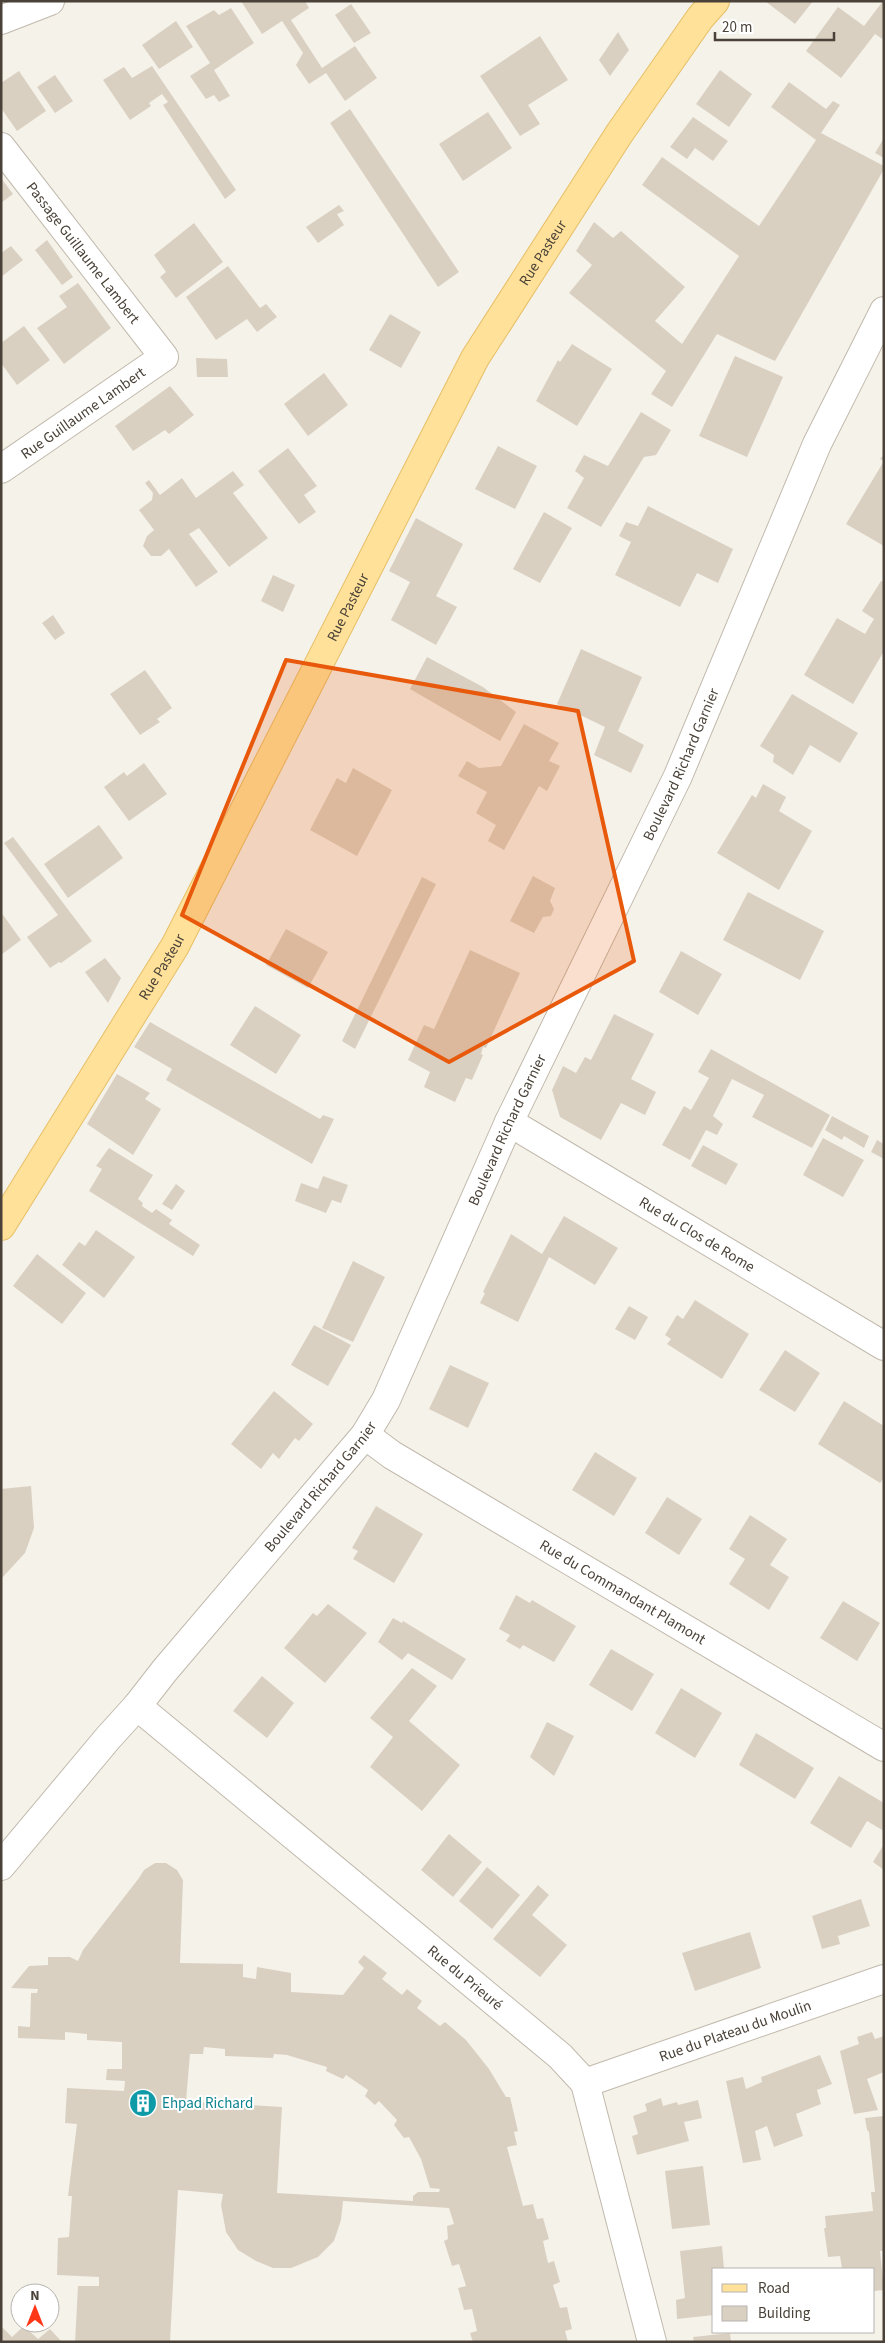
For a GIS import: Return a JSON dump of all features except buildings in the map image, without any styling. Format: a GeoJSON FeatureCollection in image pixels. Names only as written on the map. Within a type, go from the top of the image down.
{"type":"FeatureCollection","features":[{"type":"Feature","properties":{"kind":"main road","name":"Rue Pasteur"},"geometry":{"type":"LineString","coordinates":[[1,1226],[175,946],[475,358],[619,134],[700,18],[715,1]]}},
{"type":"Feature","properties":{"kind":"street"},"geometry":{"type":"LineString","coordinates":[[1,20],[50,1]]}},
{"type":"Feature","properties":{"kind":"street","name":"Passage Guillaume Lambert"},"geometry":{"type":"LineString","coordinates":[[1,147],[164,357]]}},
{"type":"Feature","properties":{"kind":"street","name":"Boulevard Richard Garnier"},"geometry":{"type":"LineString","coordinates":[[1,1866],[365,1436],[386,1400],[509,1122],[678,776],[817,444],[884,311]]}},
{"type":"Feature","properties":{"kind":"street","name":"Rue Guillaume Lambert"},"geometry":{"type":"LineString","coordinates":[[1,469],[164,357]]}},
{"type":"Feature","properties":{"kind":"street","name":"Rue du Clos de Rome"},"geometry":{"type":"LineString","coordinates":[[509,1122],[884,1346]]}},
{"type":"Feature","properties":{"kind":"street","name":"Rue du Commandant Plamont"},"geometry":{"type":"LineString","coordinates":[[365,1436],[392,1455],[884,1747]]}},
{"type":"Feature","properties":{"kind":"street","name":"Rue du Prieuré"},"geometry":{"type":"LineString","coordinates":[[137,1706],[560,2056],[585,2083],[652,2342]]}},
{"type":"Feature","properties":{"kind":"street","name":"Rue du Plateau du Moulin"},"geometry":{"type":"LineString","coordinates":[[585,2083],[884,1979]]}},
{"type":"Feature","properties":{"kind":"highlighted area"},"geometry":{"type":"Polygon","coordinates":[[[286,660],[578,711],[634,961],[449,1062],[182,915],[286,660]]]}},
{"type":"Feature","properties":{"kind":"place","name":"Ehpad Richard"},"geometry":{"type":"Point","coordinates":[143,2103]}}]}
